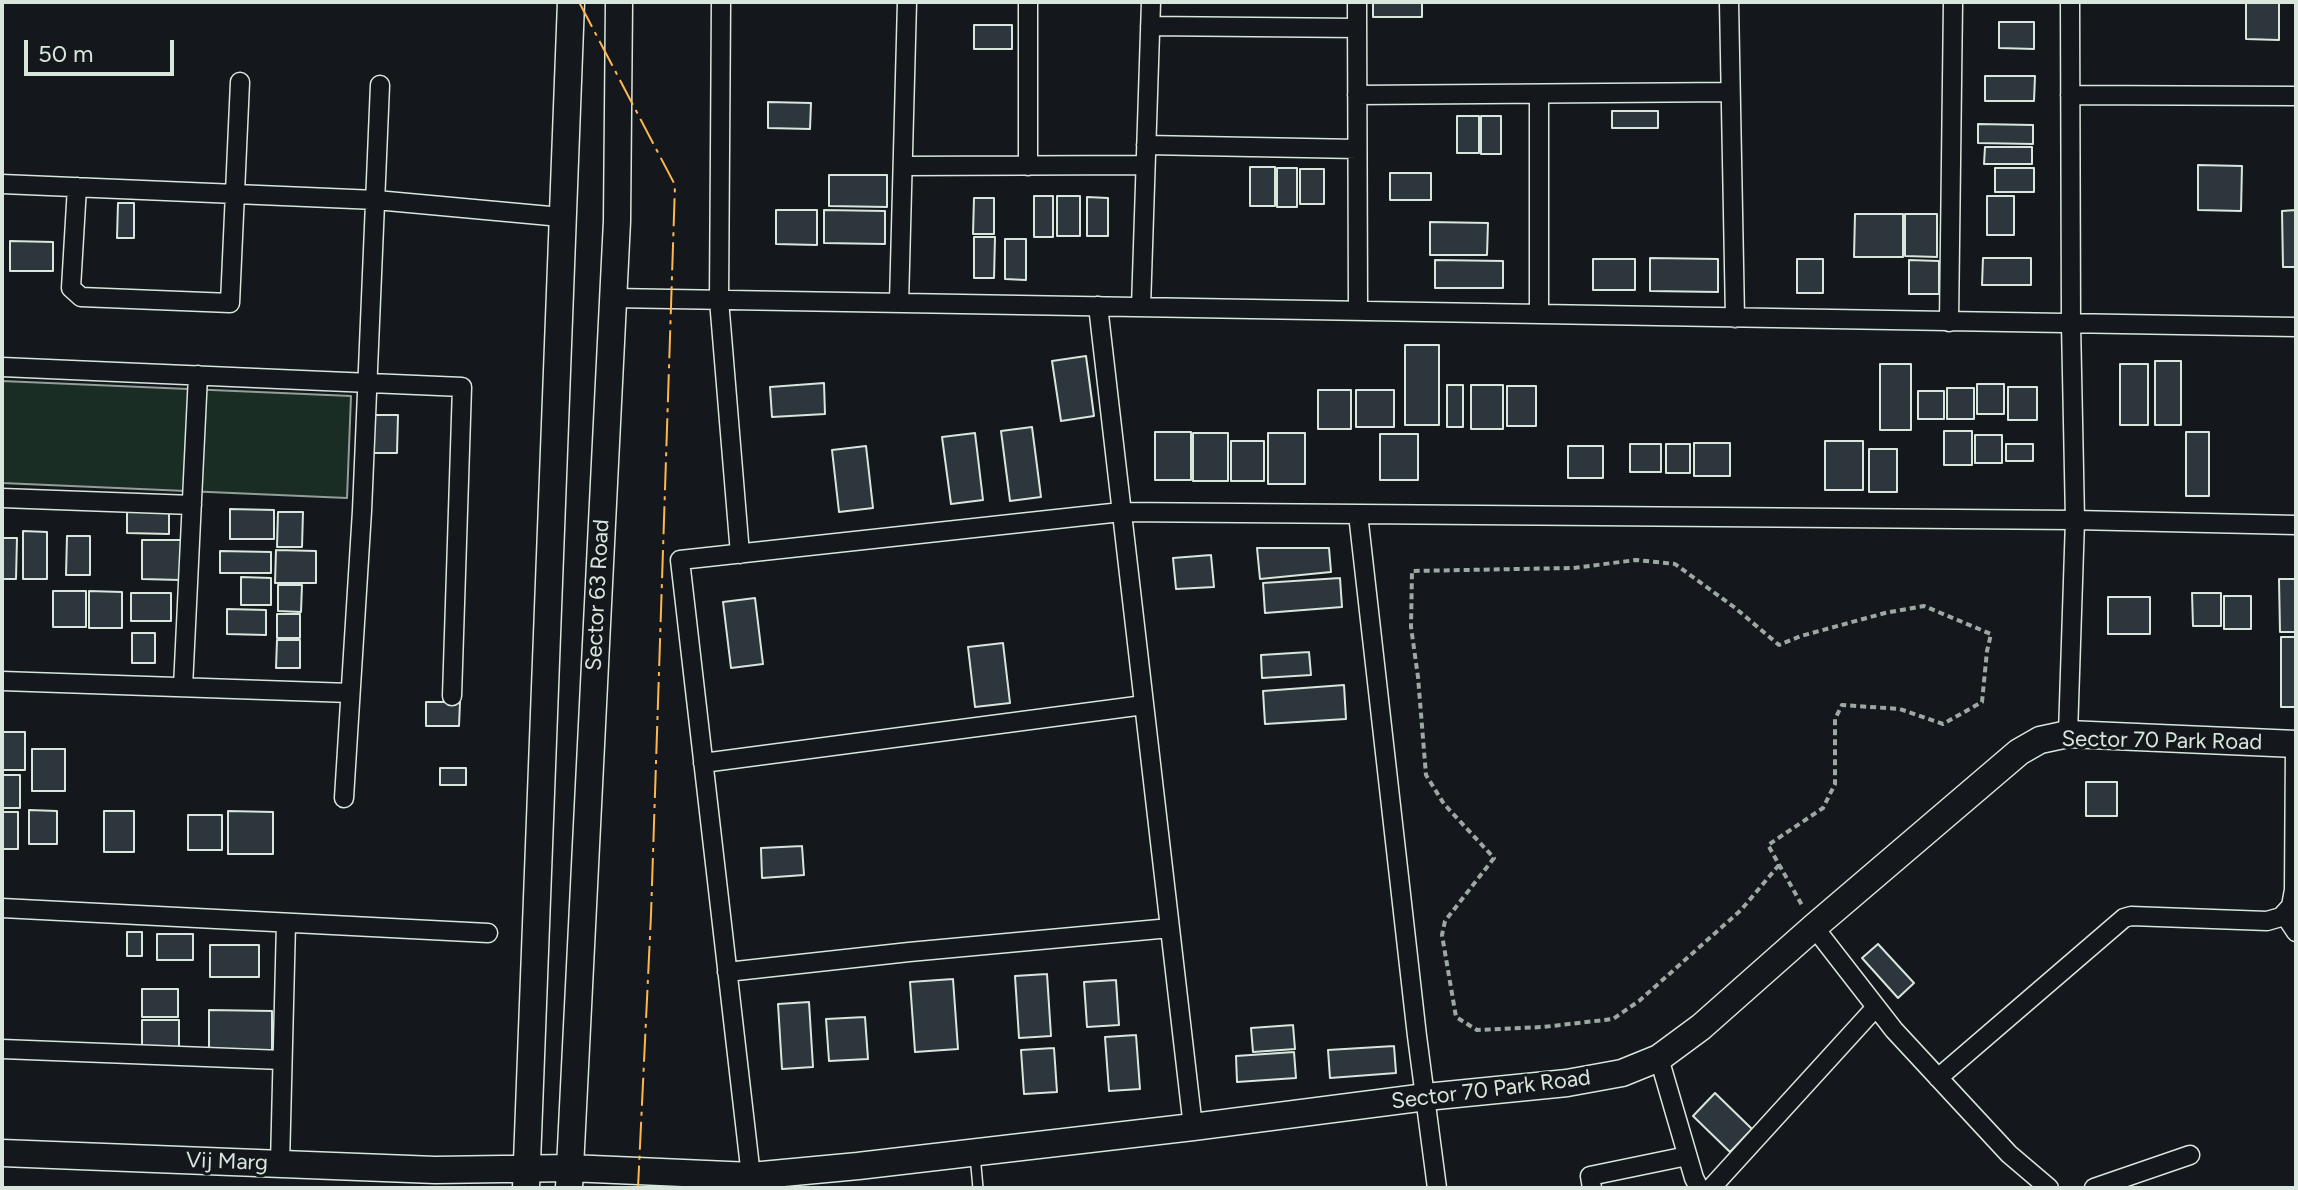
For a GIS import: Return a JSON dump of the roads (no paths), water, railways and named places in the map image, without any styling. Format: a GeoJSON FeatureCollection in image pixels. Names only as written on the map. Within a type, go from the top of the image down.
{"type":"FeatureCollection","features":[{"type":"Feature","properties":{"kind":"street"},"geometry":{"type":"LineString","coordinates":[[527,1179],[571,2]]}},
{"type":"Feature","properties":{"kind":"street","name":"Sector 63 Road"},"geometry":{"type":"LineString","coordinates":[[569,1178],[617,221],[619,2]]}},
{"type":"Feature","properties":{"kind":"street"},"geometry":{"type":"LineString","coordinates":[[721,2],[719,300],[740,554]]}},
{"type":"Feature","properties":{"kind":"street"},"geometry":{"type":"LineString","coordinates":[[899,303],[907,2]]}},
{"type":"Feature","properties":{"kind":"street"},"geometry":{"type":"LineString","coordinates":[[1028,2],[1028,166]]}},
{"type":"Feature","properties":{"kind":"street"},"geometry":{"type":"LineString","coordinates":[[1141,307],[1151,2]]}},
{"type":"Feature","properties":{"kind":"street"},"geometry":{"type":"LineString","coordinates":[[1357,2],[1358,311]]}},
{"type":"Feature","properties":{"kind":"street"},"geometry":{"type":"LineString","coordinates":[[1729,2],[1735,318]]}},
{"type":"Feature","properties":{"kind":"street"},"geometry":{"type":"LineString","coordinates":[[1949,322],[1953,2]]}},
{"type":"Feature","properties":{"kind":"street"},"geometry":{"type":"LineString","coordinates":[[2068,734],[2075,520],[2070,2]]}},
{"type":"Feature","properties":{"kind":"street"},"geometry":{"type":"LineString","coordinates":[[1150,26],[1357,28]]}},
{"type":"Feature","properties":{"kind":"street"},"geometry":{"type":"LineString","coordinates":[[77,187],[71,288],[81,297],[230,303],[240,82]]}},
{"type":"Feature","properties":{"kind":"street"},"geometry":{"type":"LineString","coordinates":[[344,798],[362,511],[380,85]]}},
{"type":"Feature","properties":{"kind":"street"},"geometry":{"type":"LineString","coordinates":[[1357,95],[1730,92]]}},
{"type":"Feature","properties":{"kind":"street"},"geometry":{"type":"LineString","coordinates":[[1539,95],[1539,314]]}},
{"type":"Feature","properties":{"kind":"street"},"geometry":{"type":"LineString","coordinates":[[2070,95],[2296,96]]}},
{"type":"Feature","properties":{"kind":"street"},"geometry":{"type":"LineString","coordinates":[[1146,145],[1357,149]]}},
{"type":"Feature","properties":{"kind":"street"},"geometry":{"type":"LineString","coordinates":[[903,166],[1145,165]]}},
{"type":"Feature","properties":{"kind":"street"},"geometry":{"type":"LineString","coordinates":[[2,184],[376,200],[561,217]]}},
{"type":"Feature","properties":{"kind":"street"},"geometry":{"type":"LineString","coordinates":[[613,298],[2296,327]]}},
{"type":"Feature","properties":{"kind":"street"},"geometry":{"type":"LineString","coordinates":[[1098,306],[1193,1127]]}},
{"type":"Feature","properties":{"kind":"street"},"geometry":{"type":"LineString","coordinates":[[2,367],[462,387],[452,696]]}},
{"type":"Feature","properties":{"kind":"street"},"geometry":{"type":"LineString","coordinates":[[183,687],[198,375]]}},
{"type":"Feature","properties":{"kind":"street"},"geometry":{"type":"LineString","coordinates":[[2,498],[192,505]]}},
{"type":"Feature","properties":{"kind":"street"},"geometry":{"type":"LineString","coordinates":[[751,1176],[680,560],[1121,512],[2075,520],[2296,525]]}},
{"type":"Feature","properties":{"kind":"street"},"geometry":{"type":"LineString","coordinates":[[1358,514],[1437,1188]]}},
{"type":"Feature","properties":{"kind":"street"},"geometry":{"type":"LineString","coordinates":[[2,681],[350,693]]}},
{"type":"Feature","properties":{"kind":"street"},"geometry":{"type":"LineString","coordinates":[[703,763],[1144,705]]}},
{"type":"Feature","properties":{"kind":"street","name":"Sector 70 Park Road"},"geometry":{"type":"LineString","coordinates":[[527,1179],[751,1176],[1567,1083],[1622,1073],[1659,1058],[1701,1027],[2019,752],[2040,740],[2068,734],[2295,744]]}},
{"type":"Feature","properties":{"kind":"street"},"geometry":{"type":"LineString","coordinates":[[1938,1078],[2124,918],[2267,921],[2284,914],[2291,906],[2294,890],[2295,744]]}},
{"type":"Feature","properties":{"kind":"street"},"geometry":{"type":"LineString","coordinates":[[2,908],[488,933]]}},
{"type":"Feature","properties":{"kind":"street"},"geometry":{"type":"LineString","coordinates":[[2284,914],[2296,932]]}},
{"type":"Feature","properties":{"kind":"street"},"geometry":{"type":"LineString","coordinates":[[280,1164],[286,923]]}},
{"type":"Feature","properties":{"kind":"street"},"geometry":{"type":"LineString","coordinates":[[1814,927],[1894,1030],[2009,1154],[2049,1188]]}},
{"type":"Feature","properties":{"kind":"street"},"geometry":{"type":"LineString","coordinates":[[727,972],[1170,928]]}},
{"type":"Feature","properties":{"kind":"street"},"geometry":{"type":"LineString","coordinates":[[1711,1188],[1876,1007]]}},
{"type":"Feature","properties":{"kind":"street"},"geometry":{"type":"LineString","coordinates":[[2,1049],[282,1060]]}},
{"type":"Feature","properties":{"kind":"street"},"geometry":{"type":"LineString","coordinates":[[1659,1058],[1699,1188]]}},
{"type":"Feature","properties":{"kind":"street","name":"Vij Marg"},"geometry":{"type":"LineString","coordinates":[[2,1153],[280,1164],[435,1179],[527,1179]]}},
{"type":"Feature","properties":{"kind":"street"},"geometry":{"type":"LineString","coordinates":[[2094,1188],[2190,1155]]}},
{"type":"Feature","properties":{"kind":"street"},"geometry":{"type":"LineString","coordinates":[[1592,1188],[1590,1176],[1687,1156]]}},
{"type":"Feature","properties":{"kind":"lane"},"geometry":{"type":"LineString","coordinates":[[974,1152],[978,1188]]}}]}
